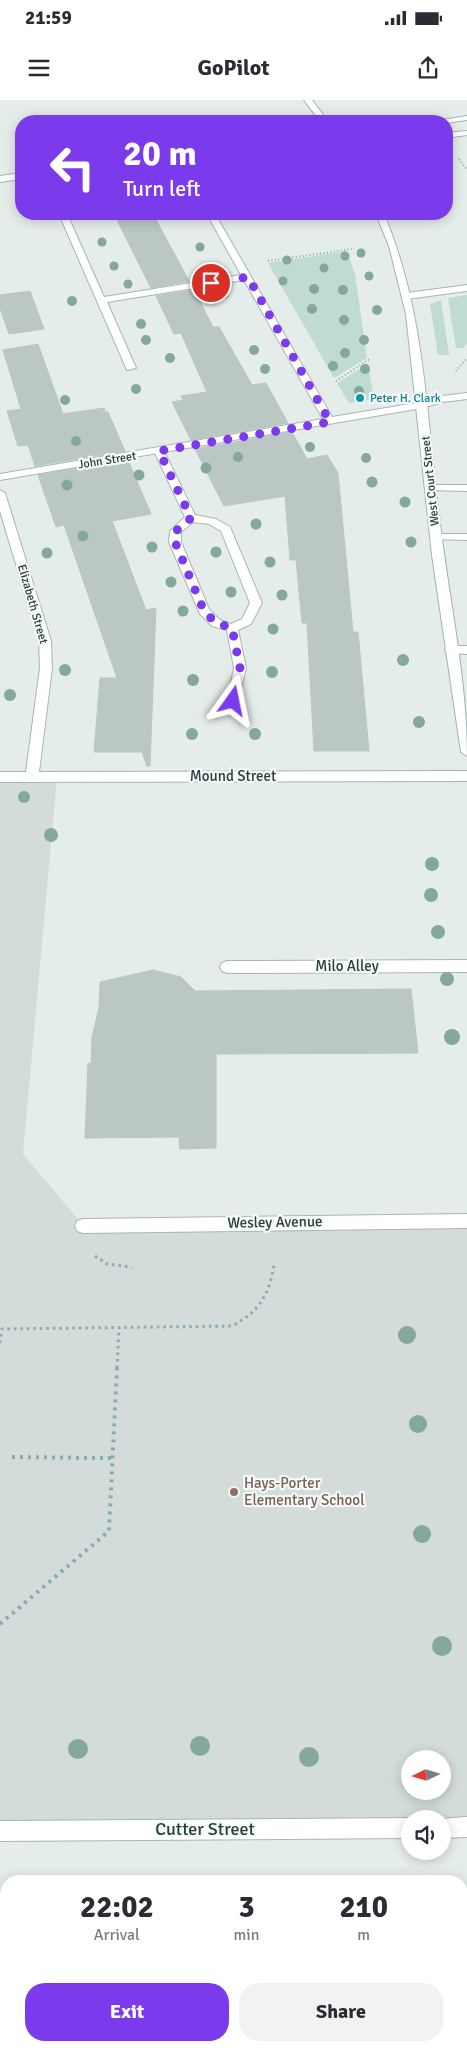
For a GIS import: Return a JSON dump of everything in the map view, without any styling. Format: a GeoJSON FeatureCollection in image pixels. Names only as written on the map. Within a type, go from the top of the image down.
{"type":"FeatureCollection","features":[{"type":"Feature","properties":{"kind":"street"},"geometry":{"type":"LineString","coordinates":[[308,100],[319,115]]}},
{"type":"Feature","properties":{"kind":"street"},"geometry":{"type":"LineString","coordinates":[[453,120],[467,118]]}},
{"type":"Feature","properties":{"kind":"street"},"geometry":{"type":"LineString","coordinates":[[453,135],[467,133]]}},
{"type":"Feature","properties":{"kind":"street"},"geometry":{"type":"LineString","coordinates":[[0,179],[15,177]]}},
{"type":"Feature","properties":{"kind":"street"},"geometry":{"type":"LineString","coordinates":[[66,220],[131,368]]}},
{"type":"Feature","properties":{"kind":"street"},"geometry":{"type":"LineString","coordinates":[[215,220],[330,422]]}},
{"type":"Feature","properties":{"kind":"street","name":"West Court Street"},"geometry":{"type":"LineString","coordinates":[[382,220],[401,268],[412,319],[450,650],[467,752]]}},
{"type":"Feature","properties":{"kind":"street"},"geometry":{"type":"LineString","coordinates":[[100,300],[248,277]]}},
{"type":"Feature","properties":{"kind":"street"},"geometry":{"type":"LineString","coordinates":[[407,296],[467,288]]}},
{"type":"Feature","properties":{"kind":"street","name":"John Street"},"geometry":{"type":"LineString","coordinates":[[0,477],[330,422],[422,405],[442,398],[467,396]]}},
{"type":"Feature","properties":{"kind":"street"},"geometry":{"type":"LineString","coordinates":[[159,451],[191,518]]}},
{"type":"Feature","properties":{"kind":"street"},"geometry":{"type":"LineString","coordinates":[[430,488],[467,488]]}},
{"type":"Feature","properties":{"kind":"street","name":"Elizabeth Street"},"geometry":{"type":"LineString","coordinates":[[0,493],[45,642],[46,668],[32,777]]}},
{"type":"Feature","properties":{"kind":"street"},"geometry":{"type":"LineString","coordinates":[[191,518],[212,521],[226,530],[256,603],[247,621],[232,628],[216,623],[204,611],[175,542],[176,531],[191,518]]}},
{"type":"Feature","properties":{"kind":"street"},"geometry":{"type":"LineString","coordinates":[[436,537],[467,538]]}},
{"type":"Feature","properties":{"kind":"street"},"geometry":{"type":"LineString","coordinates":[[232,628],[240,668],[233,701]]}},
{"type":"Feature","properties":{"kind":"street"},"geometry":{"type":"LineString","coordinates":[[450,650],[467,650]]}},
{"type":"Feature","properties":{"kind":"street","name":"Mound Street"},"geometry":{"type":"LineString","coordinates":[[0,777],[467,776]]}},
{"type":"Feature","properties":{"kind":"street","name":"Milo Alley"},"geometry":{"type":"LineString","coordinates":[[227,967],[467,966]]}},
{"type":"Feature","properties":{"kind":"street","name":"Wesley Avenue"},"geometry":{"type":"LineString","coordinates":[[83,1226],[467,1221]]}},
{"type":"Feature","properties":{"kind":"street"},"geometry":{"type":"LineString","coordinates":[[451,1828],[467,1827]]}},
{"type":"Feature","properties":{"kind":"street","name":"Cutter Street"},"geometry":{"type":"LineString","coordinates":[[0,1831],[401,1828]]}},
{"type":"Feature","properties":{"kind":"path"},"geometry":{"type":"LineString","coordinates":[[457,156],[467,170]]}},
{"type":"Feature","properties":{"kind":"path"},"geometry":{"type":"LineString","coordinates":[[262,261],[352,249]]}},
{"type":"Feature","properties":{"kind":"path"},"geometry":{"type":"LineString","coordinates":[[334,382],[372,358]]}},
{"type":"Feature","properties":{"kind":"path"},"geometry":{"type":"LineString","coordinates":[[0,1343],[2,1329],[118,1329],[232,1326],[252,1316],[270,1292],[274,1265]]}},
{"type":"Feature","properties":{"kind":"path"},"geometry":{"type":"LineString","coordinates":[[0,1624],[109,1531],[118,1329]]}},
{"type":"Feature","properties":{"kind":"path"},"geometry":{"type":"LineString","coordinates":[[12,1457],[112,1458]]}},
{"type":"Feature","properties":{"kind":"shaded area","name":"Hays-Porter Elementary School"},"geometry":{"type":"Polygon","coordinates":[[[0,777],[57,777],[23,1154],[83,1225],[467,1221],[467,1827],[451,1828],[451,1810],[401,1810],[401,1819],[0,1831],[0,777]]]}},
{"type":"Feature","properties":{"kind":"green space"},"geometry":{"type":"Polygon","coordinates":[[[347,251],[355,274],[367,358],[334,378],[268,263],[347,251]]]}},
{"type":"Feature","properties":{"kind":"green space"},"geometry":{"type":"Polygon","coordinates":[[[467,295],[467,343],[463,348],[456,348],[448,298],[467,295]]]}},
{"type":"Feature","properties":{"kind":"green space"},"geometry":{"type":"Polygon","coordinates":[[[441,300],[449,355],[438,355],[430,304],[441,300]]]}},
{"type":"Feature","properties":{"kind":"green space"},"geometry":{"type":"Polygon","coordinates":[[[368,364],[374,399],[349,403],[337,383],[368,364]]]}},
{"type":"Feature","properties":{"kind":"building"},"geometry":{"type":"Polygon","coordinates":[[[117,220],[156,220],[189,281],[151,288],[117,220]]]}},
{"type":"Feature","properties":{"kind":"building"},"geometry":{"type":"Polygon","coordinates":[[[194,290],[213,327],[219,327],[252,385],[266,383],[288,423],[191,440],[172,402],[183,400],[181,396],[207,392],[181,333],[174,334],[156,296],[194,290]]]}},
{"type":"Feature","properties":{"kind":"building"},"geometry":{"type":"Polygon","coordinates":[[[30,291],[44,329],[9,334],[0,308],[0,295],[30,291]]]}},
{"type":"Feature","properties":{"kind":"building"},"geometry":{"type":"Polygon","coordinates":[[[38,344],[63,414],[104,408],[105,412],[108,412],[125,451],[35,466],[28,445],[18,446],[7,411],[21,409],[3,350],[38,344]]]}},
{"type":"Feature","properties":{"kind":"building"},"geometry":{"type":"Polygon","coordinates":[[[292,432],[307,459],[327,455],[338,473],[353,632],[358,632],[369,751],[314,751],[307,623],[302,623],[296,560],[290,560],[285,496],[224,506],[195,449],[292,432]]]}},
{"type":"Feature","properties":{"kind":"building"},"geometry":{"type":"Polygon","coordinates":[[[128,460],[151,514],[112,521],[146,610],[156,608],[150,766],[147,766],[142,752],[94,752],[100,678],[117,678],[64,525],[56,527],[38,475],[128,460]]]}},
{"type":"Feature","properties":{"kind":"building"},"geometry":{"type":"Polygon","coordinates":[[[153,970],[181,977],[195,991],[411,989],[418,1053],[216,1054],[216,1148],[180,1149],[179,1137],[85,1138],[88,1063],[91,1064],[92,1037],[99,1008],[100,982],[153,970]]]}},
{"type":"Feature","properties":{"kind":"place","name":"Peter H. Clark"},"geometry":{"type":"Point","coordinates":[360,398]}},
{"type":"Feature","properties":{"kind":"place","name":"Hays-Porter Elementary School"},"geometry":{"type":"Point","coordinates":[234,1492]}},
{"type":"Feature","properties":{"kind":"route"},"geometry":{"type":"LineString","coordinates":[[211,283],[248,277],[330,422],[159,451],[191,518],[176,531],[175,542],[204,611],[216,623],[232,628],[240,668],[233,701]]}}]}
